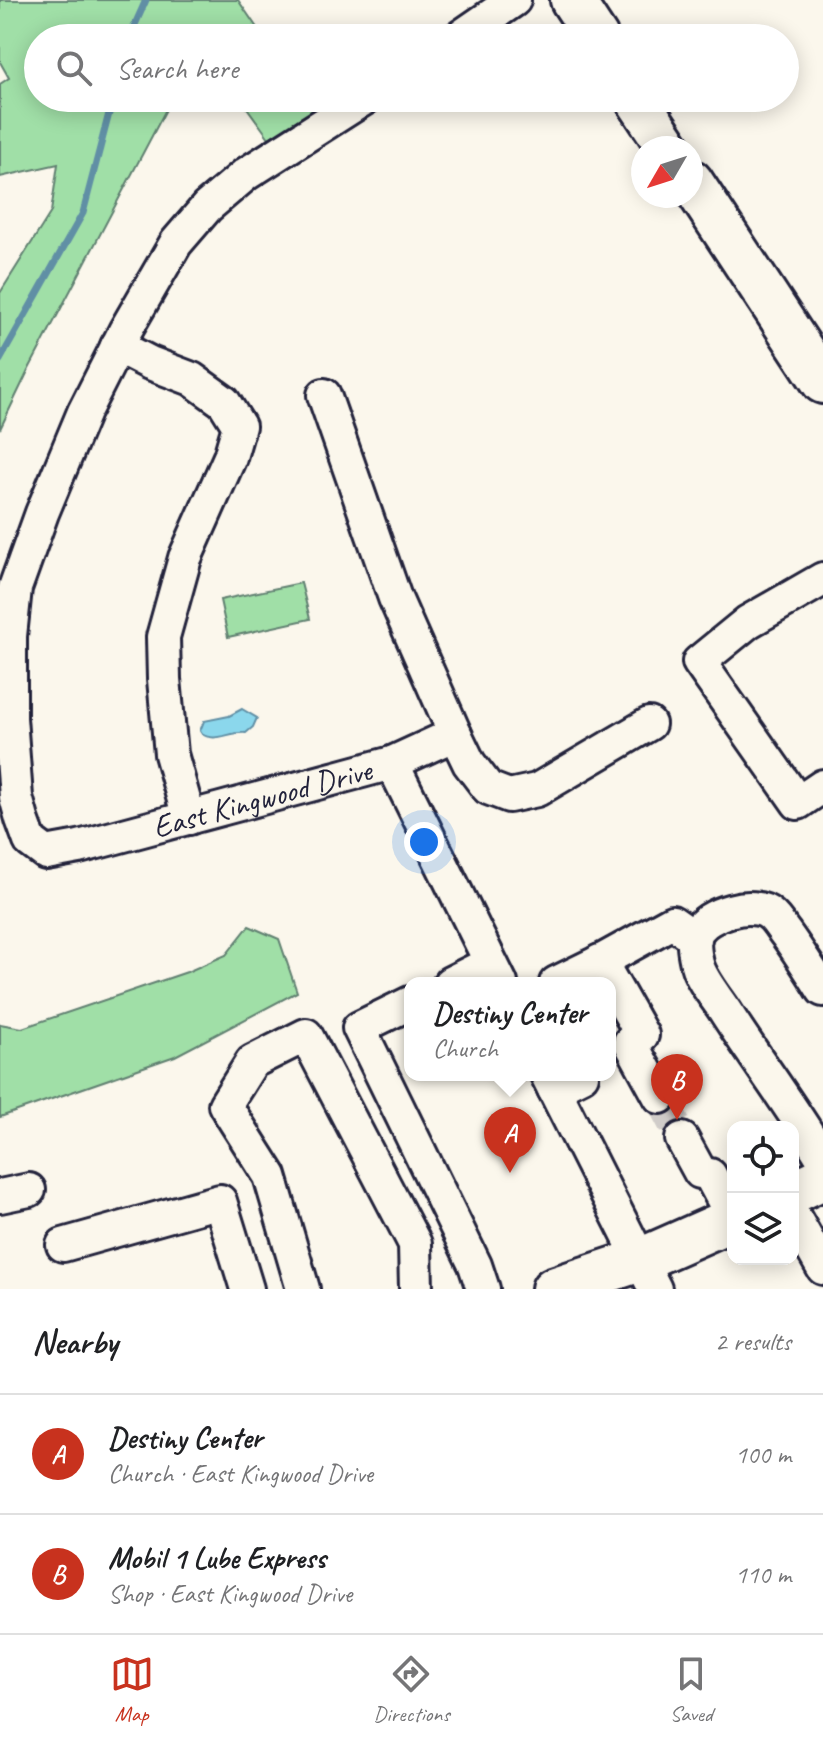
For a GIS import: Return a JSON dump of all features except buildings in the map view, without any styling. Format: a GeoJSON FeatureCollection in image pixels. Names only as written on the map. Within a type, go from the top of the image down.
{"type":"FeatureCollection","features":[{"type":"Feature","properties":{"kind":"main road"},"geometry":{"type":"LineString","coordinates":[[572,0],[588,24]]}},
{"type":"Feature","properties":{"kind":"main road"},"geometry":{"type":"LineString","coordinates":[[645,112],[661,136]]}},
{"type":"Feature","properties":{"kind":"main road"},"geometry":{"type":"LineString","coordinates":[[703,199],[823,382]]}},
{"type":"Feature","properties":{"kind":"main road"},"geometry":{"type":"LineString","coordinates":[[799,1189],[823,1178]]}},
{"type":"Feature","properties":{"kind":"main road"},"geometry":{"type":"LineString","coordinates":[[554,1289],[648,1274],[727,1222]]}},
{"type":"Feature","properties":{"kind":"street"},"geometry":{"type":"LineString","coordinates":[[479,24],[514,0]]}},
{"type":"Feature","properties":{"kind":"street","name":"East Kingwood Drive"},"geometry":{"type":"LineString","coordinates":[[343,112],[246,174],[207,207],[176,243],[117,346],[84,412],[15,588],[10,636],[10,718],[16,797],[30,841],[46,853],[79,847],[392,763],[496,973]]}},
{"type":"Feature","properties":{"kind":"street"},"geometry":{"type":"LineString","coordinates":[[117,346],[192,379],[224,402],[239,426],[230,457],[185,558],[163,637],[171,754],[189,818]]}},
{"type":"Feature","properties":{"kind":"street"},"geometry":{"type":"LineString","coordinates":[[324,395],[395,598],[469,763],[488,788],[509,796],[537,790],[649,724]]}},
{"type":"Feature","properties":{"kind":"street"},"geometry":{"type":"LineString","coordinates":[[823,579],[748,622],[699,662],[798,803],[823,786]]}},
{"type":"Feature","properties":{"kind":"street"},"geometry":{"type":"LineString","coordinates":[[392,763],[455,734]]}},
{"type":"Feature","properties":{"kind":"street"},"geometry":{"type":"LineString","coordinates":[[823,990],[772,915],[762,908],[722,913],[697,931],[695,951],[698,969],[738,1032],[812,1118],[823,1159]]}},
{"type":"Feature","properties":{"kind":"street"},"geometry":{"type":"LineString","coordinates":[[568,977],[672,922],[695,938]]}},
{"type":"Feature","properties":{"kind":"street"},"geometry":{"type":"LineString","coordinates":[[600,961],[604,977]]}},
{"type":"Feature","properties":{"kind":"street"},"geometry":{"type":"LineString","coordinates":[[404,1006],[359,1028],[475,1265],[483,1289]]}},
{"type":"Feature","properties":{"kind":"street"},"geometry":{"type":"LineString","coordinates":[[616,1020],[624,1049],[660,1097]]}},
{"type":"Feature","properties":{"kind":"street"},"geometry":{"type":"LineString","coordinates":[[303,1289],[270,1176],[225,1105],[252,1062],[306,1035],[415,1244],[416,1289]]}},
{"type":"Feature","properties":{"kind":"street"},"geometry":{"type":"LineString","coordinates":[[561,1081],[648,1274]]}},
{"type":"Feature","properties":{"kind":"street"},"geometry":{"type":"LineString","coordinates":[[682,1139],[727,1209]]}},
{"type":"Feature","properties":{"kind":"street"},"geometry":{"type":"LineString","coordinates":[[63,1245],[220,1201],[247,1289]]}},
{"type":"Feature","properties":{"kind":"street"},"geometry":{"type":"LineString","coordinates":[[799,1226],[823,1268]]}},
{"type":"Feature","properties":{"kind":"green space"},"geometry":{"type":"Polygon","coordinates":[[[0,0],[238,0],[254,24],[24,24],[24,112],[165,112],[0,429],[0,293],[51,212],[58,164],[0,177],[0,84],[9,78],[0,62],[0,0]]]}},
{"type":"Feature","properties":{"kind":"green space"},"geometry":{"type":"Polygon","coordinates":[[[250,112],[314,112],[269,138],[250,112]]]}},
{"type":"Feature","properties":{"kind":"green space"},"geometry":{"type":"Polygon","coordinates":[[[301,583],[310,619],[228,637],[220,600],[301,583]]]}},
{"type":"Feature","properties":{"kind":"green space"},"geometry":{"type":"Polygon","coordinates":[[[249,926],[279,939],[297,992],[175,1056],[0,1117],[0,1024],[22,1028],[187,972],[226,955],[249,926]]]}},
{"type":"Feature","properties":{"kind":"water"},"geometry":{"type":"Polygon","coordinates":[[[242,709],[257,718],[246,733],[212,737],[200,731],[204,721],[229,716],[242,709]]]}},
{"type":"Feature","properties":{"kind":"waterway"},"geometry":{"type":"LineString","coordinates":[[135,24],[146,0]]}},
{"type":"Feature","properties":{"kind":"waterway"},"geometry":{"type":"LineString","coordinates":[[0,360],[83,213],[109,112]]}},
{"type":"Feature","properties":{"kind":"tunnel"},"geometry":{"type":"LineString","coordinates":[[660,1097],[682,1139]]}},
{"type":"Feature","properties":{"kind":"place","name":"Mobil 1 Lube Express"},"geometry":{"type":"Point","coordinates":[677,1120]}},
{"type":"Feature","properties":{"kind":"place","name":"Destiny Center"},"geometry":{"type":"Point","coordinates":[510,1173]}}]}
